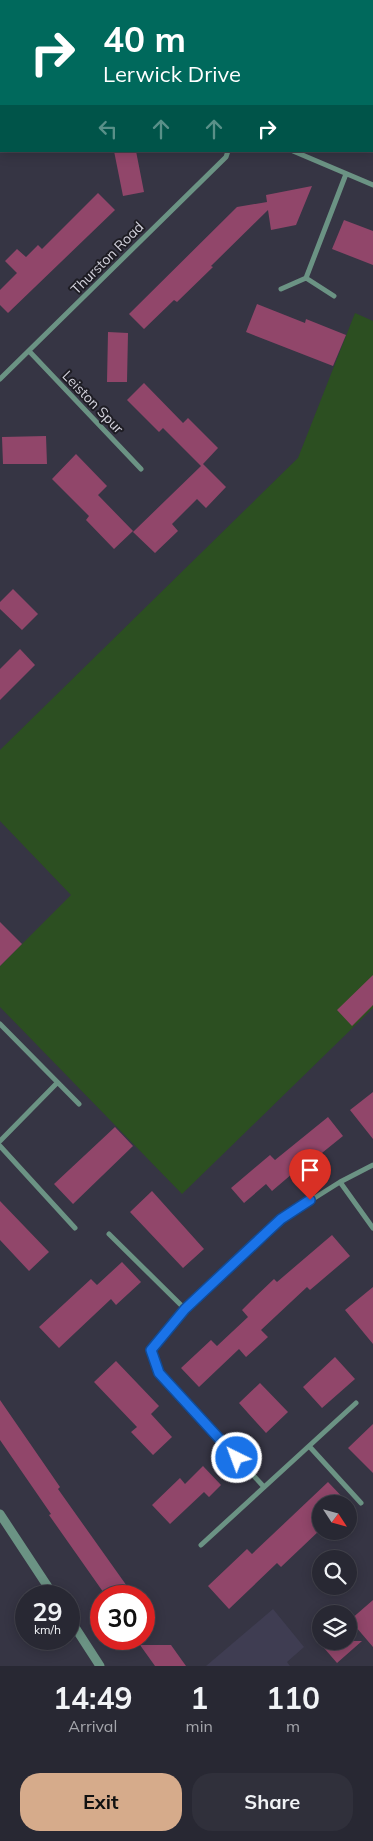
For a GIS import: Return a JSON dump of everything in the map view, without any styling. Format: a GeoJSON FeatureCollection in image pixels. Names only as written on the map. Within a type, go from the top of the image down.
{"type":"FeatureCollection","features":[{"type":"Feature","properties":{"kind":"street","name":"Thurston Road"},"geometry":{"type":"LineString","coordinates":[[0,379],[226,157],[228,152]]}},
{"type":"Feature","properties":{"kind":"street"},"geometry":{"type":"LineString","coordinates":[[295,152],[373,185]]}},
{"type":"Feature","properties":{"kind":"street"},"geometry":{"type":"LineString","coordinates":[[281,289],[306,278],[346,174]]}},
{"type":"Feature","properties":{"kind":"street"},"geometry":{"type":"LineString","coordinates":[[306,278],[334,296]]}},
{"type":"Feature","properties":{"kind":"street","name":"Leiston Spur"},"geometry":{"type":"LineString","coordinates":[[29,351],[142,469]]}},
{"type":"Feature","properties":{"kind":"street"},"geometry":{"type":"LineString","coordinates":[[0,1024],[80,1104]]}},
{"type":"Feature","properties":{"kind":"street"},"geometry":{"type":"LineString","coordinates":[[0,1141],[57,1083]]}},
{"type":"Feature","properties":{"kind":"street"},"geometry":{"type":"LineString","coordinates":[[0,1146],[75,1228]]}},
{"type":"Feature","properties":{"kind":"street"},"geometry":{"type":"LineString","coordinates":[[264,1487],[159,1373],[151,1350],[185,1309],[281,1219],[340,1182],[373,1165]]}},
{"type":"Feature","properties":{"kind":"street"},"geometry":{"type":"LineString","coordinates":[[340,1182],[373,1228]]}},
{"type":"Feature","properties":{"kind":"street"},"geometry":{"type":"LineString","coordinates":[[110,1234],[185,1309]]}},
{"type":"Feature","properties":{"kind":"street"},"geometry":{"type":"LineString","coordinates":[[201,1545],[356,1403]]}},
{"type":"Feature","properties":{"kind":"street"},"geometry":{"type":"LineString","coordinates":[[309,1446],[361,1503]]}},
{"type":"Feature","properties":{"kind":"street"},"geometry":{"type":"LineString","coordinates":[[0,1514],[47,1585]]}},
{"type":"Feature","properties":{"kind":"street"},"geometry":{"type":"LineString","coordinates":[[80,1635],[100,1666]]}},
{"type":"Feature","properties":{"kind":"shaded area"},"geometry":{"type":"Polygon","coordinates":[[[273,1609],[304,1647],[287,1662],[290,1666],[206,1666],[273,1609]]]}},
{"type":"Feature","properties":{"kind":"green space"},"geometry":{"type":"Polygon","coordinates":[[[355,313],[373,321],[373,1008],[182,1194],[0,1007],[0,966],[71,895],[0,821],[0,750],[298,458],[355,313]]]}},
{"type":"Feature","properties":{"kind":"building"},"geometry":{"type":"Polygon","coordinates":[[[114,152],[136,152],[144,192],[123,196],[114,152]]]}},
{"type":"Feature","properties":{"kind":"building"},"geometry":{"type":"Polygon","coordinates":[[[312,186],[296,225],[271,230],[268,210],[177,302],[174,300],[144,329],[129,314],[237,207],[267,202],[266,195],[312,186]]]}},
{"type":"Feature","properties":{"kind":"building"},"geometry":{"type":"Polygon","coordinates":[[[98,193],[115,210],[8,313],[0,305],[0,290],[17,273],[5,261],[17,249],[26,257],[38,245],[42,249],[98,193]]]}},
{"type":"Feature","properties":{"kind":"building"},"geometry":{"type":"Polygon","coordinates":[[[344,220],[373,231],[373,265],[332,249],[344,220]]]}},
{"type":"Feature","properties":{"kind":"building"},"geometry":{"type":"Polygon","coordinates":[[[257,304],[305,323],[306,319],[346,335],[333,366],[246,332],[257,304]]]}},
{"type":"Feature","properties":{"kind":"building"},"geometry":{"type":"Polygon","coordinates":[[[108,332],[128,333],[127,382],[107,382],[108,332]]]}},
{"type":"Feature","properties":{"kind":"building"},"geometry":{"type":"Polygon","coordinates":[[[144,383],[183,423],[188,418],[218,448],[203,464],[226,487],[206,508],[197,499],[172,524],[178,531],[155,553],[133,532],[201,466],[163,428],[159,432],[127,400],[144,383]]]}},
{"type":"Feature","properties":{"kind":"building"},"geometry":{"type":"Polygon","coordinates":[[[46,436],[47,464],[3,464],[2,437],[46,436]]]}},
{"type":"Feature","properties":{"kind":"building"},"geometry":{"type":"Polygon","coordinates":[[[76,454],[107,486],[98,495],[133,531],[114,549],[86,520],[89,516],[52,479],[76,454]]]}},
{"type":"Feature","properties":{"kind":"building"},"geometry":{"type":"Polygon","coordinates":[[[13,589],[38,614],[22,630],[0,609],[0,602],[13,589]]]}},
{"type":"Feature","properties":{"kind":"building"},"geometry":{"type":"Polygon","coordinates":[[[20,649],[35,665],[0,700],[0,669],[20,649]]]}},
{"type":"Feature","properties":{"kind":"building"},"geometry":{"type":"Polygon","coordinates":[[[0,922],[22,944],[0,966],[0,922]]]}},
{"type":"Feature","properties":{"kind":"building"},"geometry":{"type":"Polygon","coordinates":[[[373,975],[373,1005],[352,1026],[337,1010],[373,975]]]}},
{"type":"Feature","properties":{"kind":"building"},"geometry":{"type":"Polygon","coordinates":[[[373,1092],[373,1139],[350,1110],[373,1092]]]}},
{"type":"Feature","properties":{"kind":"building"},"geometry":{"type":"Polygon","coordinates":[[[328,1117],[343,1136],[307,1165],[306,1162],[272,1191],[266,1184],[244,1203],[231,1188],[270,1155],[275,1160],[328,1117]]]}},
{"type":"Feature","properties":{"kind":"building"},"geometry":{"type":"Polygon","coordinates":[[[115,1127],[133,1146],[73,1204],[54,1184],[115,1127]]]}},
{"type":"Feature","properties":{"kind":"building"},"geometry":{"type":"Polygon","coordinates":[[[152,1191],[204,1249],[183,1268],[130,1212],[152,1191]]]}},
{"type":"Feature","properties":{"kind":"building"},"geometry":{"type":"Polygon","coordinates":[[[0,1201],[49,1252],[29,1271],[0,1240],[0,1201]]]}},
{"type":"Feature","properties":{"kind":"building"},"geometry":{"type":"Polygon","coordinates":[[[332,1235],[350,1256],[310,1290],[307,1287],[261,1330],[268,1337],[246,1357],[239,1349],[199,1387],[181,1368],[211,1340],[217,1346],[248,1317],[242,1310],[252,1300],[274,1279],[277,1282],[332,1235]]]}},
{"type":"Feature","properties":{"kind":"building"},"geometry":{"type":"Polygon","coordinates":[[[122,1262],[141,1282],[116,1305],[111,1299],[59,1348],[39,1327],[91,1279],[97,1285],[122,1262]]]}},
{"type":"Feature","properties":{"kind":"building"},"geometry":{"type":"Polygon","coordinates":[[[373,1287],[373,1344],[345,1310],[373,1287]]]}},
{"type":"Feature","properties":{"kind":"building"},"geometry":{"type":"Polygon","coordinates":[[[335,1357],[355,1379],[322,1408],[303,1387],[335,1357]]]}},
{"type":"Feature","properties":{"kind":"building"},"geometry":{"type":"Polygon","coordinates":[[[116,1361],[159,1406],[151,1414],[172,1437],[153,1455],[131,1432],[137,1427],[94,1382],[116,1361]]]}},
{"type":"Feature","properties":{"kind":"building"},"geometry":{"type":"Polygon","coordinates":[[[260,1383],[288,1412],[266,1433],[239,1403],[260,1383]]]}},
{"type":"Feature","properties":{"kind":"building"},"geometry":{"type":"Polygon","coordinates":[[[0,1400],[60,1487],[58,1489],[126,1585],[98,1585],[49,1515],[51,1514],[0,1440],[0,1400]]]}},
{"type":"Feature","properties":{"kind":"building"},"geometry":{"type":"Polygon","coordinates":[[[373,1424],[373,1473],[348,1448],[373,1424]]]}},
{"type":"Feature","properties":{"kind":"building"},"geometry":{"type":"Polygon","coordinates":[[[203,1466],[221,1485],[209,1497],[204,1492],[170,1524],[152,1505],[180,1478],[185,1484],[203,1466]]]}},
{"type":"Feature","properties":{"kind":"building"},"geometry":{"type":"Polygon","coordinates":[[[328,1482],[340,1495],[314,1495],[328,1482]]]}},
{"type":"Feature","properties":{"kind":"building"},"geometry":{"type":"Polygon","coordinates":[[[312,1497],[312,1538],[281,1567],[277,1563],[229,1609],[208,1586],[247,1549],[252,1554],[312,1497]]]}},
{"type":"Feature","properties":{"kind":"building"},"geometry":{"type":"Polygon","coordinates":[[[373,1600],[373,1647],[357,1628],[357,1614],[373,1600]]]}},
{"type":"Feature","properties":{"kind":"building"},"geometry":{"type":"Polygon","coordinates":[[[155,1645],[171,1645],[186,1666],[155,1666],[144,1650],[155,1650],[155,1645]]]}},
{"type":"Feature","properties":{"kind":"building"},"geometry":{"type":"Polygon","coordinates":[[[326,1650],[352,1650],[337,1663],[326,1650]]]}},
{"type":"Feature","properties":{"kind":"route"},"geometry":{"type":"LineString","coordinates":[[237,1458],[159,1373],[151,1350],[185,1309],[281,1219],[310,1200]]}}]}
